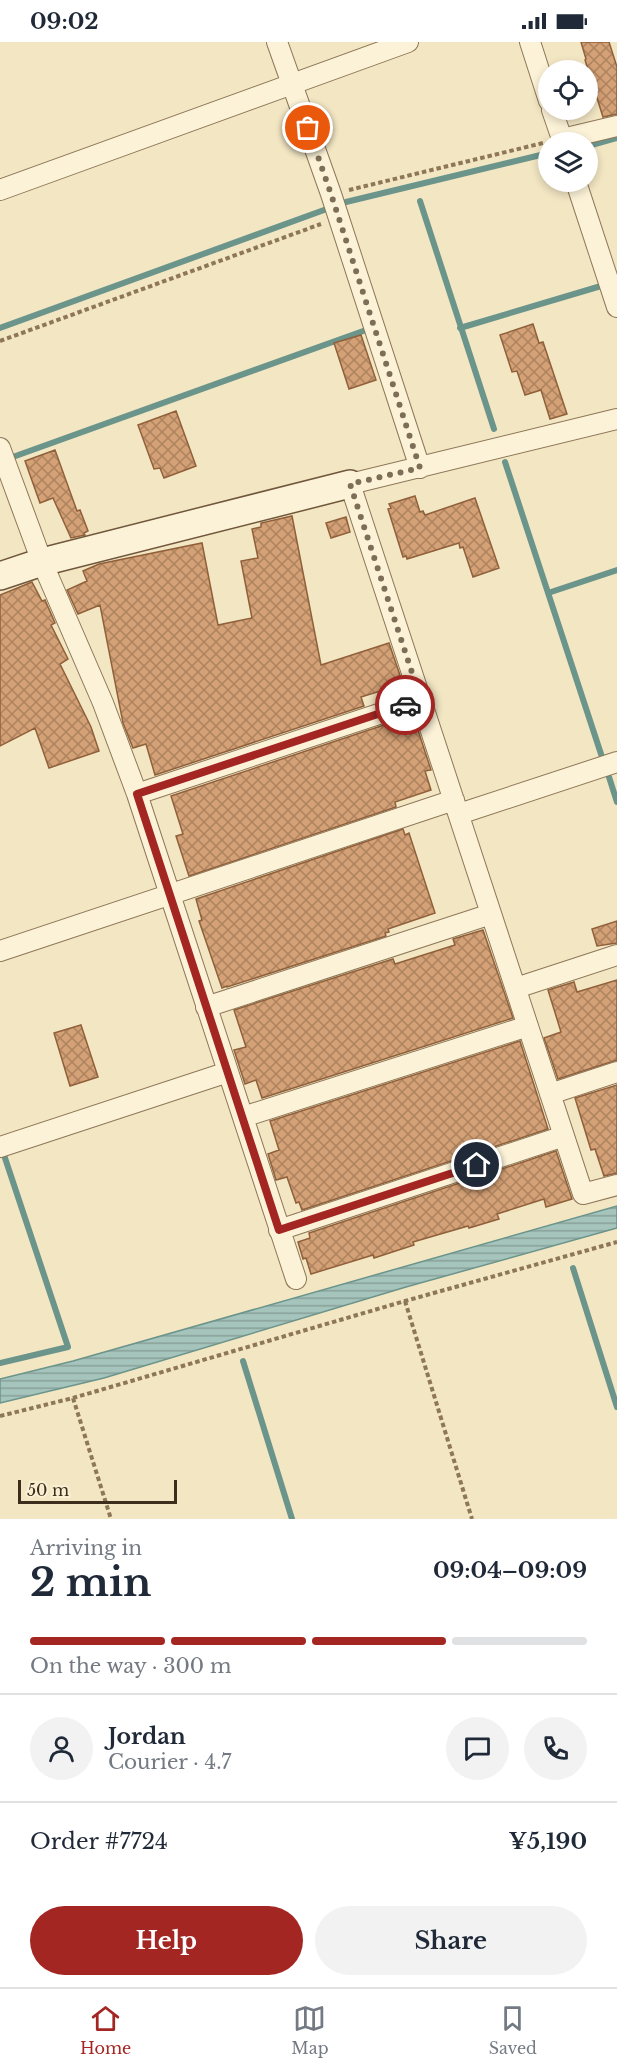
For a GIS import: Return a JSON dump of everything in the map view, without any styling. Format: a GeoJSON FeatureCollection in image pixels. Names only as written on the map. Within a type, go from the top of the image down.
{"type":"FeatureCollection","features":[{"type":"Feature","properties":{"kind":"street"},"geometry":{"type":"LineString","coordinates":[[277,42],[335,206],[420,468]]}},
{"type":"Feature","properties":{"kind":"street"},"geometry":{"type":"LineString","coordinates":[[0,190],[408,42]]}},
{"type":"Feature","properties":{"kind":"street"},"geometry":{"type":"LineString","coordinates":[[530,42],[538,67]]}},
{"type":"Feature","properties":{"kind":"street"},"geometry":{"type":"LineString","coordinates":[[595,132],[617,126]]}},
{"type":"Feature","properties":{"kind":"street"},"geometry":{"type":"LineString","coordinates":[[579,192],[617,307]]}},
{"type":"Feature","properties":{"kind":"street"},"geometry":{"type":"LineString","coordinates":[[0,576],[42,562],[617,419]]}},
{"type":"Feature","properties":{"kind":"street"},"geometry":{"type":"LineString","coordinates":[[0,448],[42,562],[104,703],[137,794],[296,1279]]}},
{"type":"Feature","properties":{"kind":"street"},"geometry":{"type":"LineString","coordinates":[[350,484],[583,1194],[617,1185]]}},
{"type":"Feature","properties":{"kind":"street"},"geometry":{"type":"LineString","coordinates":[[137,794],[421,700]]}},
{"type":"Feature","properties":{"kind":"street"},"geometry":{"type":"LineString","coordinates":[[0,951],[169,894],[456,807],[617,762]]}},
{"type":"Feature","properties":{"kind":"street"},"geometry":{"type":"LineString","coordinates":[[206,1007],[491,914]]}},
{"type":"Feature","properties":{"kind":"street"},"geometry":{"type":"LineString","coordinates":[[516,988],[617,955]]}},
{"type":"Feature","properties":{"kind":"street"},"geometry":{"type":"LineString","coordinates":[[243,1117],[528,1026]]}},
{"type":"Feature","properties":{"kind":"street"},"geometry":{"type":"LineString","coordinates":[[4,1146],[228,1072]]}},
{"type":"Feature","properties":{"kind":"street"},"geometry":{"type":"LineString","coordinates":[[550,1094],[617,1072]]}},
{"type":"Feature","properties":{"kind":"street"},"geometry":{"type":"LineString","coordinates":[[279,1230],[564,1136]]}},
{"type":"Feature","properties":{"kind":"path"},"geometry":{"type":"LineString","coordinates":[[0,341],[335,206],[538,148]]}},
{"type":"Feature","properties":{"kind":"path"},"geometry":{"type":"LineString","coordinates":[[0,1416],[73,1398],[617,1242]]}},
{"type":"Feature","properties":{"kind":"path"},"geometry":{"type":"LineString","coordinates":[[405,1301],[472,1519]]}},
{"type":"Feature","properties":{"kind":"path"},"geometry":{"type":"LineString","coordinates":[[73,1398],[111,1519]]}},
{"type":"Feature","properties":{"kind":"water"},"geometry":{"type":"Polygon","coordinates":[[[617,1206],[617,1228],[406,1287],[104,1378],[0,1403],[0,1379],[73,1361],[617,1206]]]}},
{"type":"Feature","properties":{"kind":"building"},"geometry":{"type":"Polygon","coordinates":[[[581,42],[609,42],[617,67],[617,114],[603,117],[598,101],[598,60],[586,59],[581,42]]]}},
{"type":"Feature","properties":{"kind":"building"},"geometry":{"type":"Polygon","coordinates":[[[533,324],[539,343],[543,342],[567,414],[550,419],[541,390],[525,395],[517,371],[512,372],[500,335],[533,324]]]}},
{"type":"Feature","properties":{"kind":"building"},"geometry":{"type":"Polygon","coordinates":[[[361,335],[376,380],[349,389],[334,343],[361,335]]]}},
{"type":"Feature","properties":{"kind":"building"},"geometry":{"type":"Polygon","coordinates":[[[176,411],[196,466],[164,478],[160,468],[154,469],[138,425],[176,411]]]}},
{"type":"Feature","properties":{"kind":"building"},"geometry":{"type":"Polygon","coordinates":[[[55,450],[77,511],[80,510],[88,531],[84,533],[85,535],[71,538],[53,498],[40,503],[25,461],[55,450]]]}},
{"type":"Feature","properties":{"kind":"building"},"geometry":{"type":"Polygon","coordinates":[[[415,496],[420,512],[423,511],[425,515],[475,498],[499,568],[473,577],[463,547],[460,548],[459,543],[407,559],[406,556],[403,557],[388,509],[391,508],[389,504],[415,496]]]}},
{"type":"Feature","properties":{"kind":"building"},"geometry":{"type":"Polygon","coordinates":[[[292,516],[321,665],[389,643],[403,684],[361,697],[364,706],[155,775],[146,744],[133,748],[123,723],[100,605],[78,614],[67,590],[87,581],[83,571],[99,564],[202,543],[218,625],[252,618],[241,561],[258,558],[252,529],[261,527],[261,523],[292,516]]]}},
{"type":"Feature","properties":{"kind":"building"},"geometry":{"type":"Polygon","coordinates":[[[346,517],[350,532],[331,538],[326,523],[346,517]]]}},
{"type":"Feature","properties":{"kind":"building"},"geometry":{"type":"Polygon","coordinates":[[[32,582],[42,601],[45,600],[55,623],[51,625],[68,659],[60,664],[91,727],[99,751],[49,768],[35,728],[0,746],[0,595],[32,582]]]}},
{"type":"Feature","properties":{"kind":"building"},"geometry":{"type":"Polygon","coordinates":[[[411,716],[415,721],[431,770],[425,771],[431,790],[395,802],[396,807],[189,876],[176,836],[183,834],[171,796],[411,716]]]}},
{"type":"Feature","properties":{"kind":"building"},"geometry":{"type":"Polygon","coordinates":[[[403,829],[405,835],[409,833],[435,913],[388,929],[386,936],[222,988],[199,921],[202,920],[196,899],[403,829]]]}},
{"type":"Feature","properties":{"kind":"building"},"geometry":{"type":"Polygon","coordinates":[[[617,921],[617,943],[597,946],[592,929],[617,921]]]}},
{"type":"Feature","properties":{"kind":"building"},"geometry":{"type":"Polygon","coordinates":[[[483,930],[513,1018],[262,1098],[256,1080],[245,1084],[234,1050],[246,1047],[234,1010],[393,959],[395,964],[455,945],[453,939],[483,930]]]}},
{"type":"Feature","properties":{"kind":"building"},"geometry":{"type":"Polygon","coordinates":[[[617,980],[617,1060],[558,1079],[544,1038],[561,1032],[548,990],[574,982],[577,992],[617,980]]]}},
{"type":"Feature","properties":{"kind":"building"},"geometry":{"type":"Polygon","coordinates":[[[81,1025],[98,1077],[70,1086],[54,1033],[81,1025]]]}},
{"type":"Feature","properties":{"kind":"building"},"geometry":{"type":"Polygon","coordinates":[[[520,1041],[548,1129],[302,1210],[299,1202],[296,1203],[287,1177],[276,1180],[268,1154],[279,1150],[270,1121],[520,1041]]]}},
{"type":"Feature","properties":{"kind":"building"},"geometry":{"type":"Polygon","coordinates":[[[617,1085],[617,1173],[604,1176],[595,1149],[591,1150],[575,1098],[617,1085]]]}},
{"type":"Feature","properties":{"kind":"building"},"geometry":{"type":"Polygon","coordinates":[[[556,1151],[572,1199],[546,1207],[544,1199],[497,1214],[499,1219],[413,1242],[414,1245],[374,1258],[373,1255],[311,1274],[306,1258],[303,1259],[298,1242],[310,1238],[309,1233],[556,1151]]]}},
{"type":"Feature","properties":{"kind":"waterway"},"geometry":{"type":"LineString","coordinates":[[598,143],[617,138]]}},
{"type":"Feature","properties":{"kind":"waterway"},"geometry":{"type":"LineString","coordinates":[[0,328],[346,202],[538,156]]}},
{"type":"Feature","properties":{"kind":"waterway"},"geometry":{"type":"LineString","coordinates":[[420,201],[494,429]]}},
{"type":"Feature","properties":{"kind":"waterway"},"geometry":{"type":"LineString","coordinates":[[460,328],[601,286]]}},
{"type":"Feature","properties":{"kind":"waterway"},"geometry":{"type":"LineString","coordinates":[[10,458],[366,330]]}},
{"type":"Feature","properties":{"kind":"waterway"},"geometry":{"type":"LineString","coordinates":[[505,462],[602,757]]}},
{"type":"Feature","properties":{"kind":"waterway"},"geometry":{"type":"LineString","coordinates":[[548,593],[617,570]]}},
{"type":"Feature","properties":{"kind":"waterway"},"geometry":{"type":"LineString","coordinates":[[609,777],[617,802]]}},
{"type":"Feature","properties":{"kind":"waterway"},"geometry":{"type":"LineString","coordinates":[[0,1363],[68,1347],[2,1149]]}},
{"type":"Feature","properties":{"kind":"waterway"},"geometry":{"type":"LineString","coordinates":[[573,1268],[617,1407]]}},
{"type":"Feature","properties":{"kind":"waterway"},"geometry":{"type":"LineString","coordinates":[[243,1361],[292,1519]]}},
{"type":"Feature","properties":{"kind":"way so far"},"geometry":{"type":"LineString","coordinates":[[308,128],[420,468],[350,484],[421,700],[405,705]]}},
{"type":"Feature","properties":{"kind":"route"},"geometry":{"type":"LineString","coordinates":[[405,705],[137,794],[279,1230],[477,1165]]}}]}
